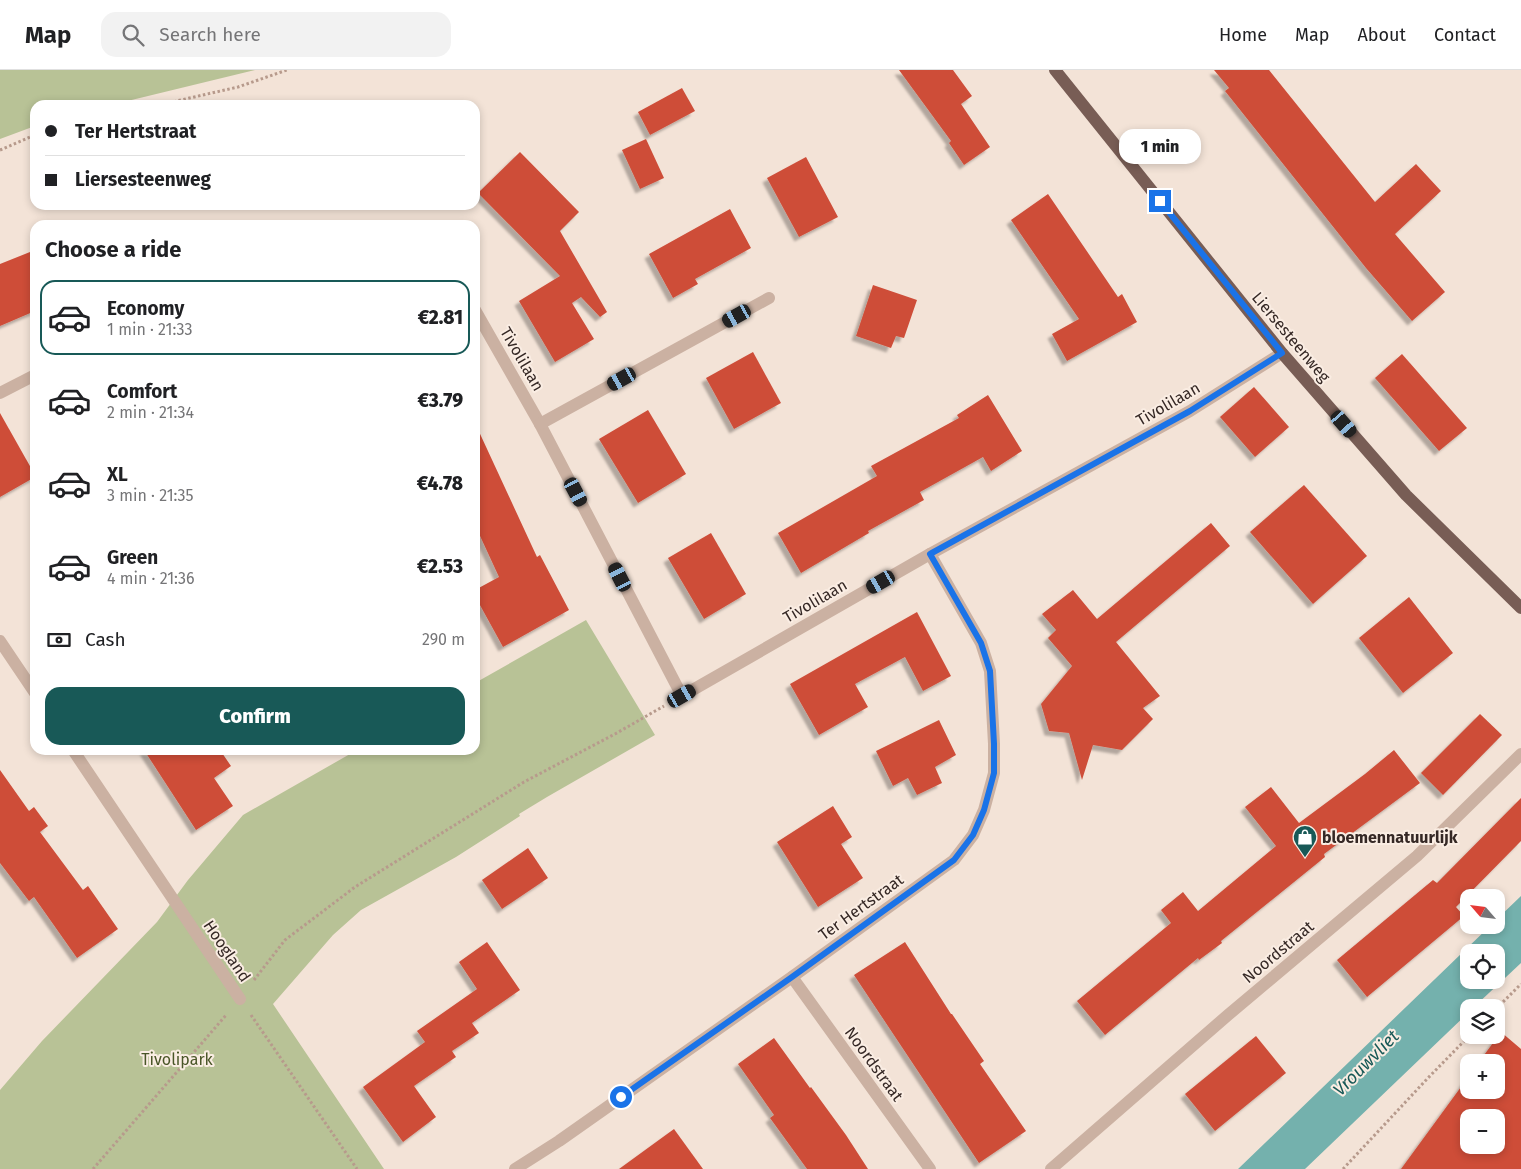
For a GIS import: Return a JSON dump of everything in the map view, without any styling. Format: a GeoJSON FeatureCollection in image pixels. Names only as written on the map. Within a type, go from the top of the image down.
{"type":"FeatureCollection","features":[{"type":"Feature","properties":{"kind":"main road","name":"Liersesteenweg"},"geometry":{"type":"LineString","coordinates":[[1055,70],[1282,353],[1406,495],[1521,608]]}},
{"type":"Feature","properties":{"kind":"street"},"geometry":{"type":"LineString","coordinates":[[540,424],[769,298]]}},
{"type":"Feature","properties":{"kind":"street","name":"Tivolilaan"},"geometry":{"type":"LineString","coordinates":[[480,319],[540,424],[682,696],[930,554],[1190,411],[1282,353]]}},
{"type":"Feature","properties":{"kind":"street"},"geometry":{"type":"LineString","coordinates":[[0,393],[30,378]]}},
{"type":"Feature","properties":{"kind":"street","name":"Ter Hertstraat"},"geometry":{"type":"LineString","coordinates":[[515,1169],[559,1141],[792,977],[954,860],[973,835],[984,810],[994,773],[990,671],[981,643],[930,554]]}},
{"type":"Feature","properties":{"kind":"street"},"geometry":{"type":"LineString","coordinates":[[0,641],[30,686]]}},
{"type":"Feature","properties":{"kind":"street","name":"Noordstraat"},"geometry":{"type":"LineString","coordinates":[[1051,1169],[1228,1015],[1417,856],[1521,754]]}},
{"type":"Feature","properties":{"kind":"street","name":"Hoogland"},"geometry":{"type":"LineString","coordinates":[[76,755],[240,999]]}},
{"type":"Feature","properties":{"kind":"street","name":"Noordstraat"},"geometry":{"type":"LineString","coordinates":[[792,977],[930,1169]]}},
{"type":"Feature","properties":{"kind":"path"},"geometry":{"type":"LineString","coordinates":[[181,100],[238,87],[287,70]]}},
{"type":"Feature","properties":{"kind":"path"},"geometry":{"type":"LineString","coordinates":[[0,150],[30,137]]}},
{"type":"Feature","properties":{"kind":"path"},"geometry":{"type":"LineString","coordinates":[[93,1169],[240,999],[285,940],[355,887],[524,782],[682,696]]}},
{"type":"Feature","properties":{"kind":"path"},"geometry":{"type":"LineString","coordinates":[[1505,1000],[1521,984]]}},
{"type":"Feature","properties":{"kind":"path","name":"Hoogland"},"geometry":{"type":"LineString","coordinates":[[240,999],[358,1169]]}},
{"type":"Feature","properties":{"kind":"path"},"geometry":{"type":"LineString","coordinates":[[1343,1169],[1461,1044]]}},
{"type":"Feature","properties":{"kind":"green space"},"geometry":{"type":"Polygon","coordinates":[[[0,70],[255,70],[132,100],[30,100],[30,128],[0,139],[0,70]]]}},
{"type":"Feature","properties":{"kind":"green space","name":"Tivolipark"},"geometry":{"type":"Polygon","coordinates":[[[586,620],[655,735],[519,814],[520,816],[456,857],[361,910],[333,935],[273,1004],[384,1169],[0,1169],[0,1090],[42,1041],[157,922],[188,880],[243,815],[348,755],[480,755],[480,680],[586,620]]]}},
{"type":"Feature","properties":{"kind":"water"},"geometry":{"type":"Polygon","coordinates":[[[1521,896],[1521,963],[1505,978],[1505,944],[1471,944],[1482,934],[1505,934],[1505,911],[1521,896]]]}},
{"type":"Feature","properties":{"kind":"water","name":"Vrouwvliet"},"geometry":{"type":"Polygon","coordinates":[[[1460,955],[1460,989],[1493,989],[1483,999],[1460,999],[1460,1021],[1305,1169],[1238,1169],[1460,955]]]}},
{"type":"Feature","properties":{"kind":"building"},"geometry":{"type":"Polygon","coordinates":[[[899,70],[953,70],[972,96],[961,104],[990,147],[964,165],[949,143],[951,141],[899,70]]]}},
{"type":"Feature","properties":{"kind":"building"},"geometry":{"type":"Polygon","coordinates":[[[1214,70],[1269,70],[1375,202],[1416,164],[1441,191],[1395,234],[1445,292],[1412,321],[1366,268],[1225,91],[1229,88],[1214,70]]]}},
{"type":"Feature","properties":{"kind":"building"},"geometry":{"type":"Polygon","coordinates":[[[682,88],[695,111],[650,135],[638,112],[682,88]]]}},
{"type":"Feature","properties":{"kind":"building"},"geometry":{"type":"Polygon","coordinates":[[[646,139],[664,178],[640,189],[622,150],[646,139]]]}},
{"type":"Feature","properties":{"kind":"building"},"geometry":{"type":"Polygon","coordinates":[[[520,152],[579,212],[560,231],[607,312],[600,317],[581,297],[572,303],[594,339],[555,362],[519,301],[560,276],[480,195],[480,191],[520,152]]]}},
{"type":"Feature","properties":{"kind":"building"},"geometry":{"type":"Polygon","coordinates":[[[806,157],[838,217],[799,237],[767,178],[806,157]]]}},
{"type":"Feature","properties":{"kind":"building"},"geometry":{"type":"Polygon","coordinates":[[[1048,194],[1118,297],[1122,294],[1137,322],[1067,361],[1052,334],[1079,319],[1011,220],[1048,194]]]}},
{"type":"Feature","properties":{"kind":"building"},"geometry":{"type":"Polygon","coordinates":[[[730,209],[751,248],[695,279],[698,284],[673,298],[649,254],[730,209]]]}},
{"type":"Feature","properties":{"kind":"building"},"geometry":{"type":"Polygon","coordinates":[[[30,252],[30,313],[0,326],[0,264],[30,252]]]}},
{"type":"Feature","properties":{"kind":"building"},"geometry":{"type":"Polygon","coordinates":[[[873,285],[917,300],[904,338],[896,336],[891,348],[856,336],[873,285]]]}},
{"type":"Feature","properties":{"kind":"building"},"geometry":{"type":"Polygon","coordinates":[[[753,352],[781,403],[734,429],[706,378],[753,352]]]}},
{"type":"Feature","properties":{"kind":"building"},"geometry":{"type":"Polygon","coordinates":[[[1402,354],[1467,428],[1439,451],[1375,378],[1402,354]]]}},
{"type":"Feature","properties":{"kind":"building"},"geometry":{"type":"Polygon","coordinates":[[[1254,387],[1289,427],[1255,457],[1220,417],[1254,387]]]}},
{"type":"Feature","properties":{"kind":"building"},"geometry":{"type":"Polygon","coordinates":[[[988,395],[1022,451],[991,471],[983,457],[920,492],[924,500],[868,531],[869,533],[801,573],[778,533],[877,476],[871,466],[959,418],[957,415],[988,395]]]}},
{"type":"Feature","properties":{"kind":"building"},"geometry":{"type":"Polygon","coordinates":[[[648,410],[686,474],[638,503],[599,439],[648,410]]]}},
{"type":"Feature","properties":{"kind":"building"},"geometry":{"type":"Polygon","coordinates":[[[0,413],[30,466],[30,480],[0,497],[0,413]]]}},
{"type":"Feature","properties":{"kind":"building"},"geometry":{"type":"Polygon","coordinates":[[[480,434],[537,557],[540,555],[569,610],[503,647],[480,605],[480,587],[499,577],[480,536],[480,434]]]}},
{"type":"Feature","properties":{"kind":"building"},"geometry":{"type":"Polygon","coordinates":[[[1304,485],[1367,556],[1313,604],[1250,532],[1304,485]]]}},
{"type":"Feature","properties":{"kind":"building"},"geometry":{"type":"Polygon","coordinates":[[[1211,523],[1230,546],[1116,642],[1160,696],[1143,708],[1153,719],[1122,750],[1093,745],[1082,780],[1069,733],[1049,731],[1041,704],[1072,666],[1048,638],[1056,630],[1042,614],[1073,590],[1097,619],[1211,523]]]}},
{"type":"Feature","properties":{"kind":"building"},"geometry":{"type":"Polygon","coordinates":[[[711,533],[746,594],[704,619],[668,558],[711,533]]]}},
{"type":"Feature","properties":{"kind":"building"},"geometry":{"type":"Polygon","coordinates":[[[1409,597],[1453,653],[1403,693],[1359,638],[1409,597]]]}},
{"type":"Feature","properties":{"kind":"building"},"geometry":{"type":"Polygon","coordinates":[[[917,612],[951,676],[923,691],[905,657],[855,684],[868,707],[819,735],[790,684],[917,612]]]}},
{"type":"Feature","properties":{"kind":"building"},"geometry":{"type":"Polygon","coordinates":[[[1480,714],[1502,735],[1443,795],[1421,773],[1480,714]]]}},
{"type":"Feature","properties":{"kind":"building"},"geometry":{"type":"Polygon","coordinates":[[[939,720],[956,755],[935,767],[942,783],[917,795],[908,778],[893,786],[876,751],[939,720]]]}},
{"type":"Feature","properties":{"kind":"building"},"geometry":{"type":"Polygon","coordinates":[[[1394,750],[1420,783],[1324,854],[1325,857],[1221,941],[1222,943],[1199,960],[1198,958],[1105,1035],[1077,1001],[1171,923],[1161,910],[1183,892],[1198,911],[1276,846],[1245,807],[1271,787],[1299,823],[1394,750]]]}},
{"type":"Feature","properties":{"kind":"building"},"geometry":{"type":"Polygon","coordinates":[[[147,755],[223,755],[231,766],[214,778],[233,806],[196,830],[147,755]]]}},
{"type":"Feature","properties":{"kind":"building"},"geometry":{"type":"Polygon","coordinates":[[[0,770],[29,811],[34,807],[48,826],[40,832],[83,890],[88,886],[118,929],[77,958],[34,897],[29,901],[0,863],[0,770]]]}},
{"type":"Feature","properties":{"kind":"building"},"geometry":{"type":"Polygon","coordinates":[[[1521,798],[1521,841],[1474,889],[1460,889],[1460,903],[1456,907],[1460,912],[1460,919],[1367,997],[1337,960],[1433,880],[1437,883],[1521,798]]]}},
{"type":"Feature","properties":{"kind":"building"},"geometry":{"type":"Polygon","coordinates":[[[833,806],[852,837],[841,844],[863,878],[818,907],[777,842],[833,806]]]}},
{"type":"Feature","properties":{"kind":"building"},"geometry":{"type":"Polygon","coordinates":[[[528,848],[548,878],[502,909],[482,880],[528,848]]]}},
{"type":"Feature","properties":{"kind":"building"},"geometry":{"type":"Polygon","coordinates":[[[487,942],[520,990],[472,1023],[479,1033],[452,1051],[456,1057],[414,1086],[436,1117],[403,1142],[363,1087],[425,1042],[417,1031],[477,989],[459,962],[487,942]]]}},
{"type":"Feature","properties":{"kind":"building"},"geometry":{"type":"Polygon","coordinates":[[[905,942],[984,1061],[980,1064],[1026,1131],[979,1163],[854,975],[905,942]]]}},
{"type":"Feature","properties":{"kind":"building"},"geometry":{"type":"Polygon","coordinates":[[[1505,1035],[1521,1049],[1521,1169],[1401,1169],[1460,1088],[1460,1099],[1505,1099],[1505,1054],[1485,1054],[1492,1044],[1505,1044],[1505,1035]]]}},
{"type":"Feature","properties":{"kind":"building"},"geometry":{"type":"Polygon","coordinates":[[[1256,1036],[1286,1073],[1215,1131],[1185,1094],[1256,1036]]]}},
{"type":"Feature","properties":{"kind":"building"},"geometry":{"type":"Polygon","coordinates":[[[774,1038],[846,1135],[868,1169],[807,1169],[770,1118],[774,1115],[738,1064],[774,1038]]]}},
{"type":"Feature","properties":{"kind":"building"},"geometry":{"type":"Polygon","coordinates":[[[674,1129],[703,1169],[619,1169],[674,1129]]]}},
{"type":"Feature","properties":{"kind":"place","name":"bloemennatuurlijk"},"geometry":{"type":"Point","coordinates":[1305,858]}},
{"type":"Feature","properties":{"kind":"route"},"geometry":{"type":"LineString","coordinates":[[621,1097],[954,860],[973,835],[984,810],[994,773],[990,671],[981,643],[930,554],[1190,411],[1282,353],[1160,201]]}}]}
